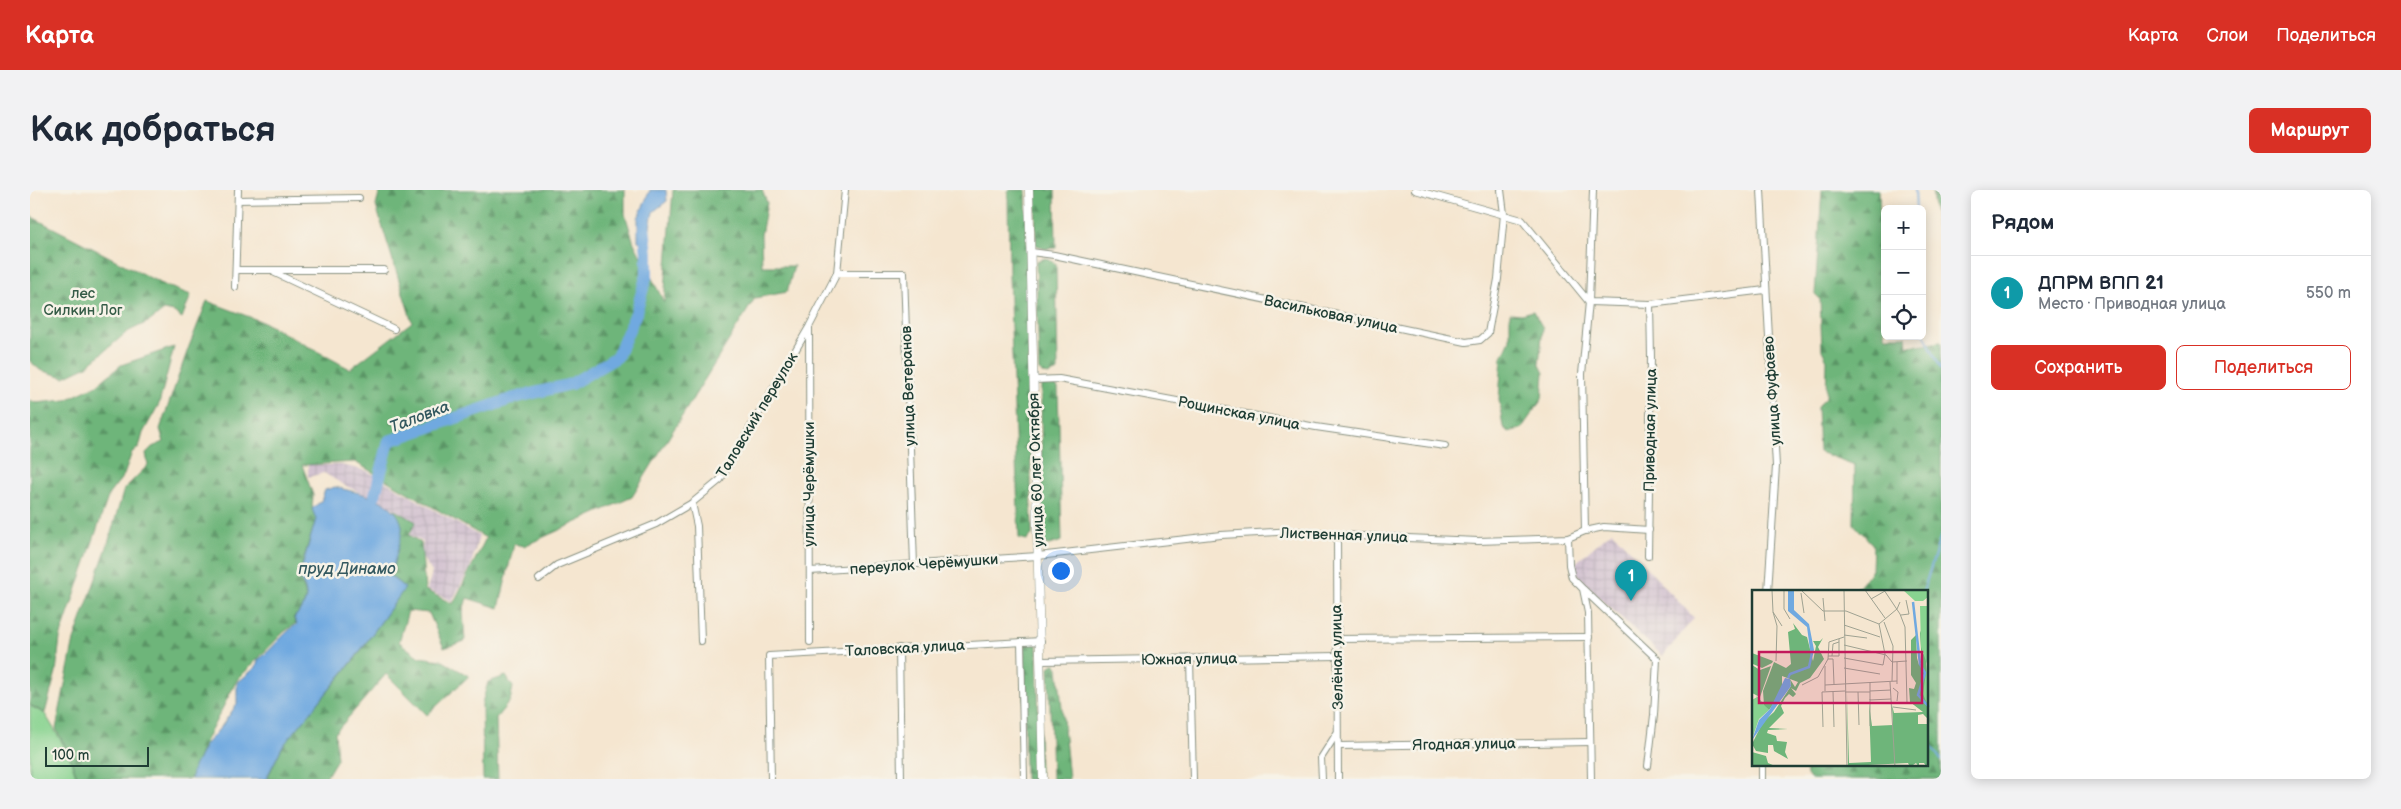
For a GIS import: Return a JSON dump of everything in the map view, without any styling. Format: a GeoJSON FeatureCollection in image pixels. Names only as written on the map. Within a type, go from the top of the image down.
{"type":"FeatureCollection","features":[{"type":"Feature","properties":{"kind":"street"},"geometry":{"type":"LineString","coordinates":[[235,288],[238,190]]}},
{"type":"Feature","properties":{"kind":"street"},"geometry":{"type":"LineString","coordinates":[[837,273],[845,190]]}},
{"type":"Feature","properties":{"kind":"street","name":"улица 60 лет Октября"},"geometry":{"type":"LineString","coordinates":[[1029,190],[1042,661],[1043,779]]}},
{"type":"Feature","properties":{"kind":"street"},"geometry":{"type":"LineString","coordinates":[[1415,190],[1522,220],[1589,302],[1650,304],[1765,290]]}},
{"type":"Feature","properties":{"kind":"street","name":"Васильковая улица"},"geometry":{"type":"LineString","coordinates":[[1031,252],[1054,255],[1466,342],[1480,340],[1488,333],[1498,279],[1504,214],[1501,190]]}},
{"type":"Feature","properties":{"kind":"street"},"geometry":{"type":"LineString","coordinates":[[1585,530],[1582,374],[1589,302],[1593,190]]}},
{"type":"Feature","properties":{"kind":"street","name":"улица Фуфаево"},"geometry":{"type":"LineString","coordinates":[[1761,190],[1776,466],[1768,590]]}},
{"type":"Feature","properties":{"kind":"street"},"geometry":{"type":"LineString","coordinates":[[238,200],[359,198]]}},
{"type":"Feature","properties":{"kind":"street"},"geometry":{"type":"LineString","coordinates":[[237,270],[384,270]]}},
{"type":"Feature","properties":{"kind":"street"},"geometry":{"type":"LineString","coordinates":[[272,271],[394,329]]}},
{"type":"Feature","properties":{"kind":"street","name":"Таловский переулок"},"geometry":{"type":"LineString","coordinates":[[539,579],[557,565],[656,524],[692,503],[720,480],[809,327],[837,273]]}},
{"type":"Feature","properties":{"kind":"street","name":"улица Ветеранов"},"geometry":{"type":"LineString","coordinates":[[837,273],[904,273],[914,565]]}},
{"type":"Feature","properties":{"kind":"street","name":"Приводная улица"},"geometry":{"type":"LineString","coordinates":[[1648,556],[1646,541],[1649,530],[1650,304]]}},
{"type":"Feature","properties":{"kind":"street","name":"улица Черёмушки"},"geometry":{"type":"LineString","coordinates":[[809,327],[810,642]]}},
{"type":"Feature","properties":{"kind":"street","name":"Рощинская улица"},"geometry":{"type":"LineString","coordinates":[[1034,380],[1058,379],[1316,427],[1446,446]]}},
{"type":"Feature","properties":{"kind":"street"},"geometry":{"type":"LineString","coordinates":[[692,503],[697,526],[701,641]]}},
{"type":"Feature","properties":{"kind":"street","name":"Лиственная улица"},"geometry":{"type":"LineString","coordinates":[[1038,556],[1221,535],[1294,531],[1337,535],[1478,541],[1568,538],[1585,530],[1604,527],[1649,530]]}},
{"type":"Feature","properties":{"kind":"street","name":"Зелёная улица"},"geometry":{"type":"LineString","coordinates":[[1337,535],[1338,779]]}},
{"type":"Feature","properties":{"kind":"street"},"geometry":{"type":"LineString","coordinates":[[1568,538],[1569,565],[1572,578],[1657,659],[1654,715],[1648,766]]}},
{"type":"Feature","properties":{"kind":"street","name":"переулок Черёмушки"},"geometry":{"type":"LineString","coordinates":[[810,571],[1038,556]]}},
{"type":"Feature","properties":{"kind":"street"},"geometry":{"type":"LineString","coordinates":[[1582,589],[1588,613],[1591,779]]}},
{"type":"Feature","properties":{"kind":"street"},"geometry":{"type":"LineString","coordinates":[[1336,639],[1589,636]]}},
{"type":"Feature","properties":{"kind":"street","name":"Таловская улица"},"geometry":{"type":"LineString","coordinates":[[771,779],[769,656],[1041,641]]}},
{"type":"Feature","properties":{"kind":"street"},"geometry":{"type":"LineString","coordinates":[[1021,642],[1024,779]]}},
{"type":"Feature","properties":{"kind":"street"},"geometry":{"type":"LineString","coordinates":[[899,648],[902,779]]}},
{"type":"Feature","properties":{"kind":"street","name":"Южная улица"},"geometry":{"type":"LineString","coordinates":[[1042,661],[1337,656]]}},
{"type":"Feature","properties":{"kind":"street"},"geometry":{"type":"LineString","coordinates":[[1190,658],[1193,779]]}},
{"type":"Feature","properties":{"kind":"street"},"geometry":{"type":"LineString","coordinates":[[1322,779],[1321,758],[1338,732]]}},
{"type":"Feature","properties":{"kind":"street","name":"Ягодная улица"},"geometry":{"type":"LineString","coordinates":[[1338,746],[1590,742]]}},
{"type":"Feature","properties":{"kind":"street"},"geometry":{"type":"LineString","coordinates":[[1762,766],[1762,779]]}},
{"type":"Feature","properties":{"kind":"shaded area"},"geometry":{"type":"Polygon","coordinates":[[[308,465],[341,465],[367,471],[479,536],[470,568],[452,601],[427,590],[432,572],[421,556],[423,542],[410,535],[416,522],[393,508],[344,485],[324,473],[308,477],[308,465]]]}},
{"type":"Feature","properties":{"kind":"shaded area"},"geometry":{"type":"Polygon","coordinates":[[[1612,531],[1694,618],[1663,656],[1583,583],[1572,566],[1612,531]]]}},
{"type":"Feature","properties":{"kind":"green space"},"geometry":{"type":"Polygon","coordinates":[[[380,190],[625,190],[625,214],[634,243],[664,302],[673,190],[762,190],[767,203],[761,235],[762,266],[794,266],[787,292],[755,298],[632,497],[524,546],[514,544],[499,608],[467,598],[463,611],[465,641],[444,648],[429,613],[408,611],[399,642],[419,657],[441,660],[469,676],[427,715],[386,674],[335,733],[337,759],[325,779],[267,779],[282,747],[355,659],[405,588],[391,576],[402,527],[394,509],[416,522],[409,535],[421,543],[425,590],[453,604],[486,538],[355,462],[302,465],[313,495],[312,509],[316,519],[298,577],[304,589],[304,603],[293,618],[296,623],[284,632],[237,680],[204,744],[190,779],[78,779],[68,752],[56,729],[74,640],[107,547],[124,489],[148,465],[146,453],[152,447],[164,442],[160,429],[207,301],[263,322],[350,369],[412,322],[376,206],[380,190]]]}},
{"type":"Feature","properties":{"kind":"green space"},"geometry":{"type":"Polygon","coordinates":[[[1008,190],[1026,190],[1032,535],[1027,540],[1019,538],[1009,275],[1008,190]]]}},
{"type":"Feature","properties":{"kind":"green space"},"geometry":{"type":"Polygon","coordinates":[[[1035,190],[1055,190],[1056,248],[1045,249],[1036,245],[1035,190]]]}},
{"type":"Feature","properties":{"kind":"green space"},"geometry":{"type":"Polygon","coordinates":[[[1822,190],[1879,190],[1881,340],[1906,340],[1907,346],[1941,342],[1941,779],[1810,779],[1807,775],[1806,766],[1928,766],[1928,590],[1856,590],[1872,570],[1873,545],[1854,524],[1855,465],[1819,452],[1817,407],[1826,398],[1827,360],[1822,350],[1820,299],[1815,294],[1822,190]]]}},
{"type":"Feature","properties":{"kind":"green space"},"geometry":{"type":"Polygon","coordinates":[[[1932,190],[1941,190],[1941,237],[1936,226],[1932,190]]]}},
{"type":"Feature","properties":{"kind":"green space","name":"лес Силкин Лог"},"geometry":{"type":"Polygon","coordinates":[[[30,216],[164,285],[191,295],[182,318],[174,312],[164,310],[150,321],[127,332],[87,366],[64,377],[40,370],[30,361],[30,216]]]}},
{"type":"Feature","properties":{"kind":"green space"},"geometry":{"type":"Polygon","coordinates":[[[1046,258],[1056,264],[1058,371],[1048,375],[1039,371],[1036,261],[1046,258]]]}},
{"type":"Feature","properties":{"kind":"green space"},"geometry":{"type":"Polygon","coordinates":[[[1533,311],[1543,328],[1539,363],[1544,373],[1542,399],[1521,429],[1508,432],[1503,427],[1499,399],[1502,357],[1510,340],[1510,313],[1522,314],[1533,311]]]}},
{"type":"Feature","properties":{"kind":"green space","name":"лес Силкин Лог"},"geometry":{"type":"Polygon","coordinates":[[[174,347],[159,404],[143,433],[139,448],[132,452],[124,475],[109,494],[60,638],[56,672],[45,713],[30,705],[30,400],[36,403],[66,400],[97,385],[121,365],[174,347]]]}},
{"type":"Feature","properties":{"kind":"green space"},"geometry":{"type":"Polygon","coordinates":[[[1051,383],[1058,388],[1062,541],[1049,545],[1042,543],[1041,385],[1051,383]]]}},
{"type":"Feature","properties":{"kind":"green space"},"geometry":{"type":"Polygon","coordinates":[[[1032,640],[1037,645],[1040,779],[1025,779],[1024,643],[1032,640]]]}},
{"type":"Feature","properties":{"kind":"green space"},"geometry":{"type":"Polygon","coordinates":[[[1055,663],[1058,668],[1069,779],[1052,779],[1049,667],[1055,663]]]}},
{"type":"Feature","properties":{"kind":"green space"},"geometry":{"type":"Polygon","coordinates":[[[506,676],[513,687],[510,701],[496,718],[498,779],[483,779],[482,703],[488,682],[506,676]]]}},
{"type":"Feature","properties":{"kind":"green space"},"geometry":{"type":"Polygon","coordinates":[[[30,706],[45,714],[68,752],[77,779],[30,779],[30,706]]]}},
{"type":"Feature","properties":{"kind":"water"},"geometry":{"type":"Polygon","coordinates":[[[650,190],[666,190],[667,201],[653,212],[647,242],[638,241],[638,218],[650,190]]]}},
{"type":"Feature","properties":{"kind":"water","name":"пруд Динамо"},"geometry":{"type":"Polygon","coordinates":[[[335,487],[375,498],[393,509],[399,517],[402,531],[390,576],[405,588],[355,658],[282,747],[266,779],[191,779],[192,771],[205,745],[221,727],[237,704],[237,683],[256,667],[258,660],[297,624],[294,618],[305,603],[306,598],[305,588],[299,577],[316,519],[312,509],[321,501],[325,490],[335,487]]]}},
{"type":"Feature","properties":{"kind":"waterway"},"geometry":{"type":"LineString","coordinates":[[1915,190],[1916,205]]}},
{"type":"Feature","properties":{"kind":"waterway","name":"Таловка"},"geometry":{"type":"LineString","coordinates":[[375,495],[389,441],[514,398],[571,384],[617,357],[636,313],[647,274],[644,227]]}},
{"type":"Feature","properties":{"kind":"waterway"},"geometry":{"type":"LineString","coordinates":[[1926,337],[1941,369]]}},
{"type":"Feature","properties":{"kind":"waterway"},"geometry":{"type":"LineString","coordinates":[[1924,590],[1941,535]]}},
{"type":"Feature","properties":{"kind":"waterway"},"geometry":{"type":"LineString","coordinates":[[1928,741],[1941,760]]}},
{"type":"Feature","properties":{"kind":"place","name":"ДПРМ ВПП 21"},"geometry":{"type":"Point","coordinates":[1631,601]}}]}
